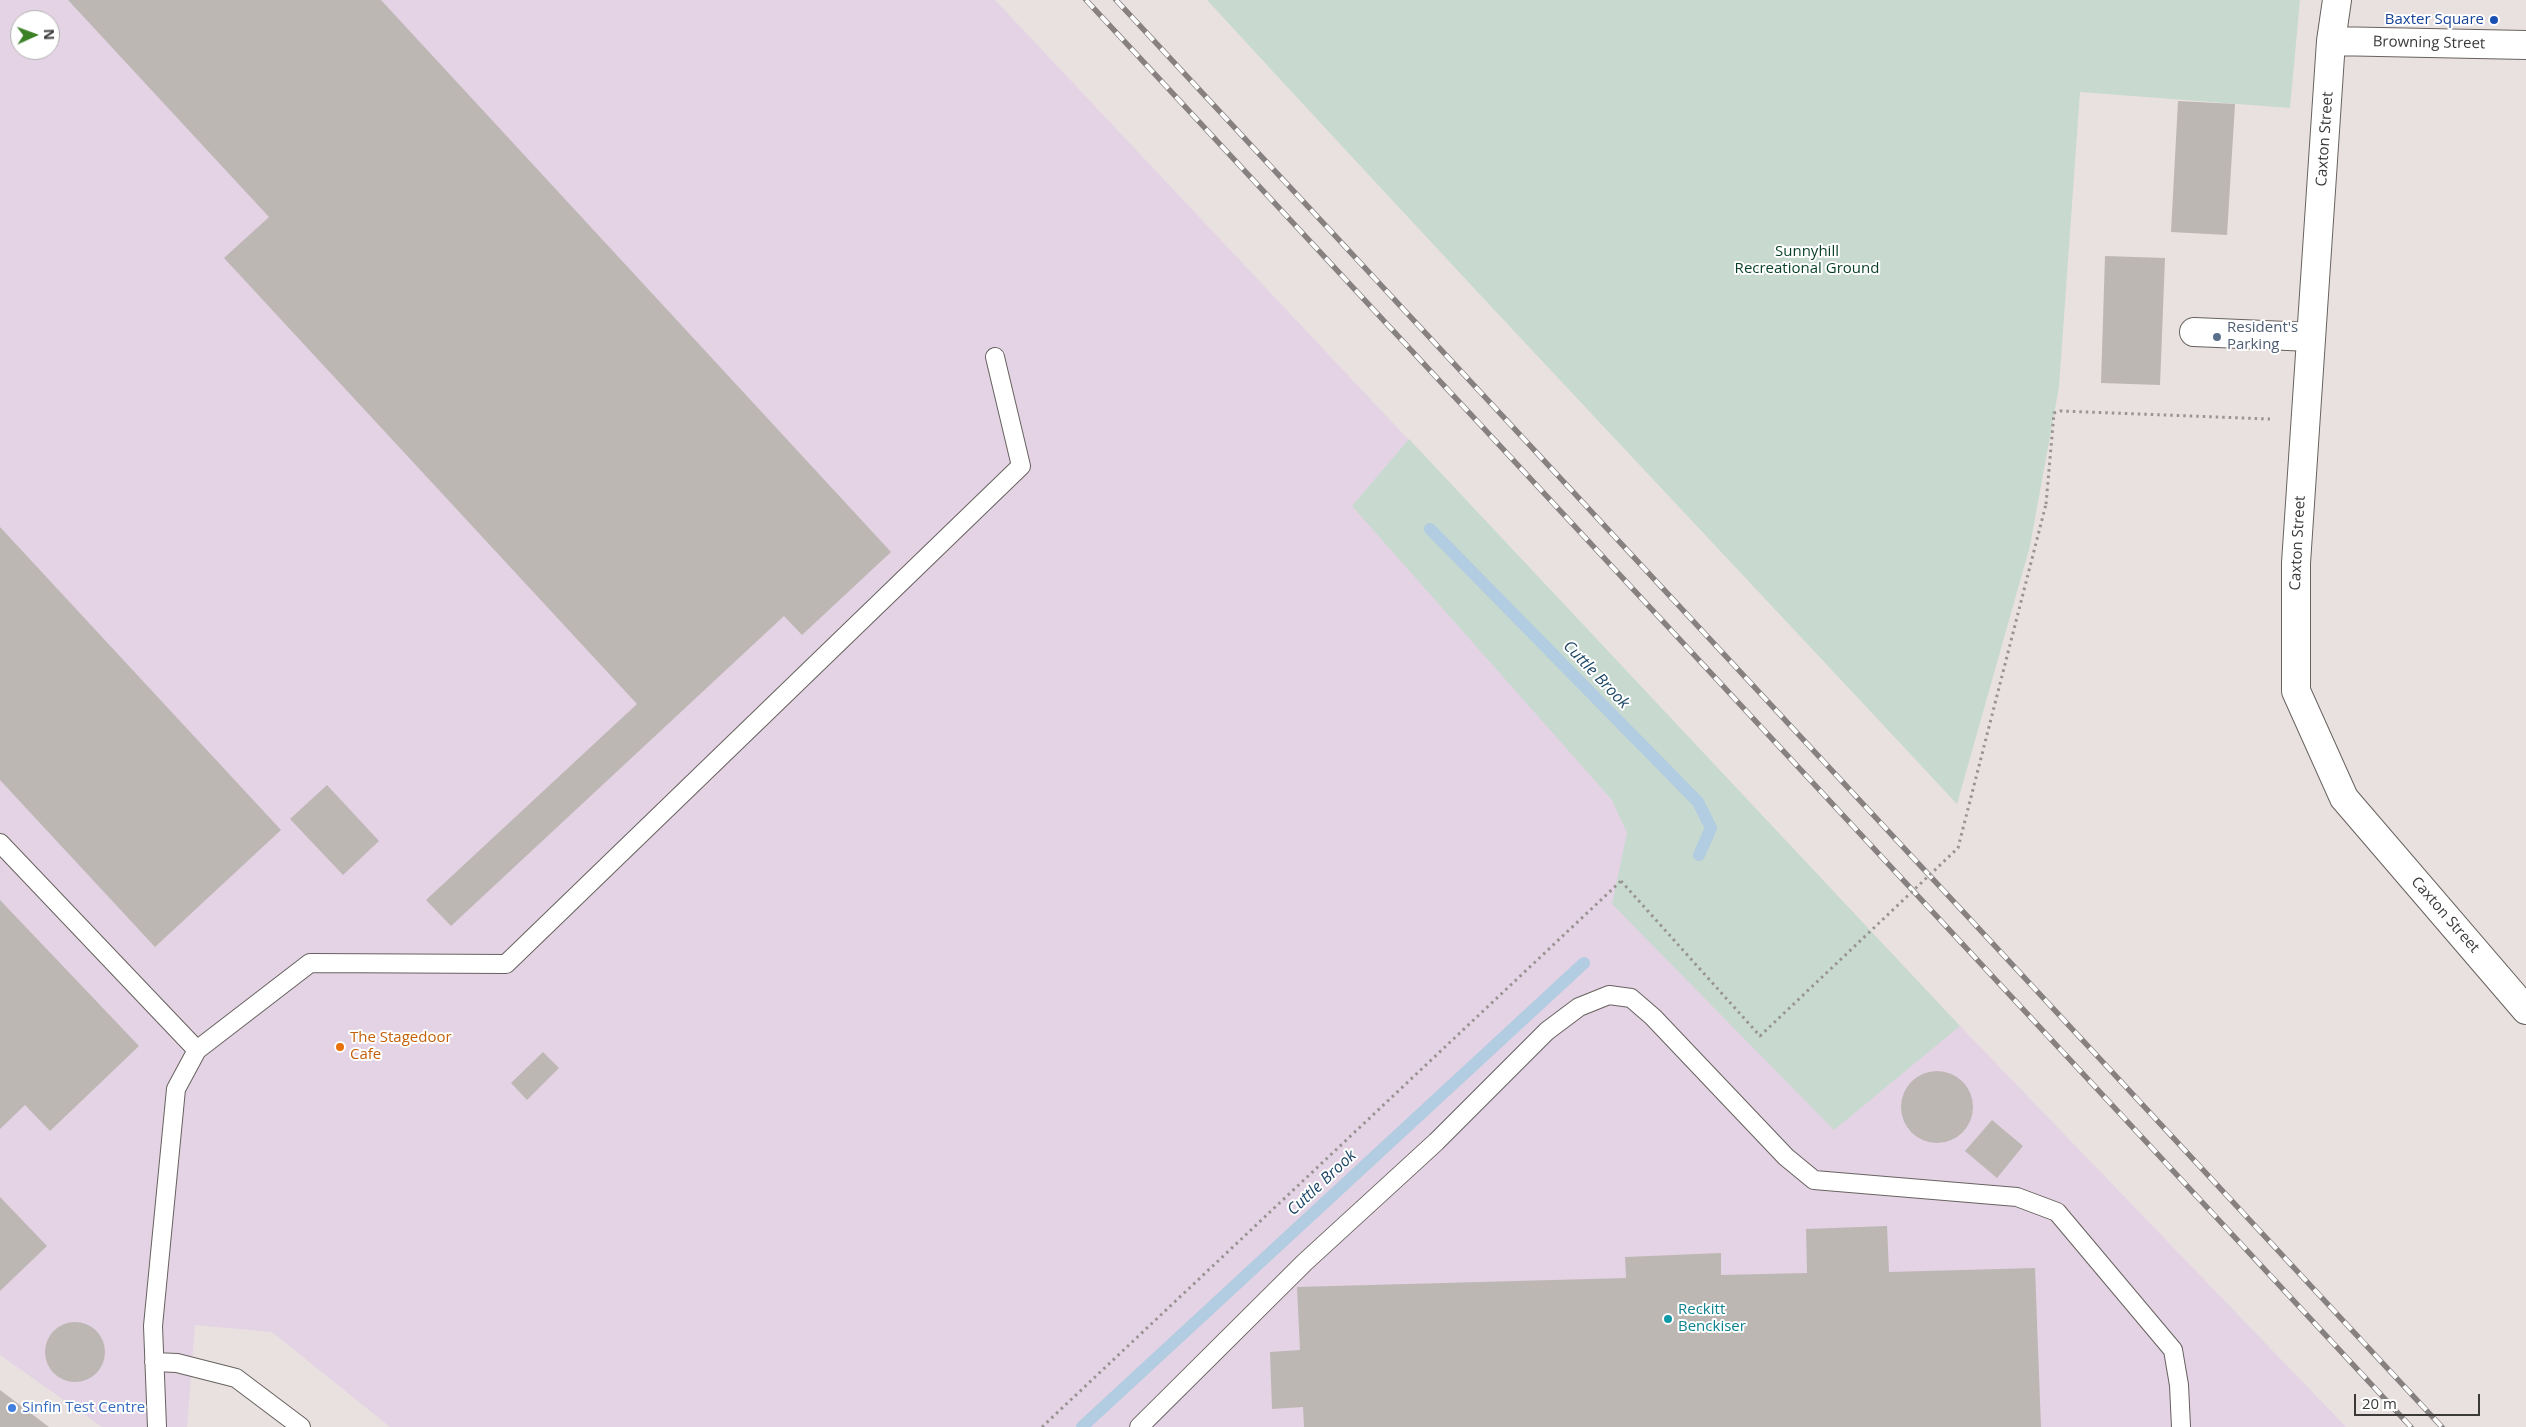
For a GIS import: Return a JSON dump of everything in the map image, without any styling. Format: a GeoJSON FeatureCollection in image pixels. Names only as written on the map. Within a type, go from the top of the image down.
{"type":"FeatureCollection","features":[{"type":"Feature","properties":{"kind":"street","name":"Caxton Street"},"geometry":{"type":"LineString","coordinates":[[2337,0],[2331,41],[2296,563],[2296,691],[2344,798],[2526,1010]]}},
{"type":"Feature","properties":{"kind":"street","name":"Browning Street"},"geometry":{"type":"LineString","coordinates":[[2331,41],[2526,45]]}},
{"type":"Feature","properties":{"kind":"street"},"geometry":{"type":"LineString","coordinates":[[2194,332],[2311,337]]}},
{"type":"Feature","properties":{"kind":"lane"},"geometry":{"type":"LineString","coordinates":[[157,1427],[153,1326],[176,1089],[197,1050],[310,963],[506,964],[1022,466],[994,357]]}},
{"type":"Feature","properties":{"kind":"lane"},"geometry":{"type":"LineString","coordinates":[[0,843],[197,1050]]}},
{"type":"Feature","properties":{"kind":"lane"},"geometry":{"type":"LineString","coordinates":[[1139,1427],[1306,1262],[1436,1142],[1547,1031],[1580,1007],[1609,995],[1631,998],[1653,1017],[1786,1157],[1814,1180],[2017,1198],[2057,1212],[2173,1350],[2179,1385],[2181,1427]]}},
{"type":"Feature","properties":{"kind":"lane"},"geometry":{"type":"LineString","coordinates":[[154,1362],[177,1363],[236,1378],[301,1427]]}},
{"type":"Feature","properties":{"kind":"path"},"geometry":{"type":"LineString","coordinates":[[1042,1427],[1621,881],[1760,1036],[1958,848],[2046,504],[2054,413],[2060,411],[2305,420]]}},
{"type":"Feature","properties":{"kind":"shaded area"},"geometry":{"type":"Polygon","coordinates":[[[0,0],[995,0],[1960,1026],[2346,1427],[390,1427],[272,1332],[195,1325],[187,1427],[102,1427],[0,1355],[0,0]]]}},
{"type":"Feature","properties":{"kind":"green space","name":"Sunnyhill Recreational Ground"},"geometry":{"type":"Polygon","coordinates":[[[1207,0],[2300,0],[2290,108],[2080,92],[2059,387],[2030,546],[1957,804],[1487,302],[1207,0]]]}},
{"type":"Feature","properties":{"kind":"green space"},"geometry":{"type":"Polygon","coordinates":[[[1409,439],[1960,1026],[1834,1130],[1612,904],[1627,833],[1612,800],[1352,506],[1409,439]]]}},
{"type":"Feature","properties":{"kind":"building"},"geometry":{"type":"Polygon","coordinates":[[[68,0],[381,0],[891,552],[802,635],[784,616],[451,926],[426,900],[637,704],[224,258],[269,217],[68,0]]]}},
{"type":"Feature","properties":{"kind":"building"},"geometry":{"type":"Polygon","coordinates":[[[2178,101],[2235,104],[2227,235],[2171,232],[2178,101]]]}},
{"type":"Feature","properties":{"kind":"building"},"geometry":{"type":"Polygon","coordinates":[[[2105,256],[2165,258],[2160,385],[2101,383],[2105,256]]]}},
{"type":"Feature","properties":{"kind":"building"},"geometry":{"type":"Polygon","coordinates":[[[0,527],[281,830],[155,947],[0,780],[0,527]]]}},
{"type":"Feature","properties":{"kind":"building"},"geometry":{"type":"Polygon","coordinates":[[[327,785],[379,841],[343,875],[290,819],[327,785]]]}},
{"type":"Feature","properties":{"kind":"building"},"geometry":{"type":"Polygon","coordinates":[[[0,900],[139,1046],[50,1131],[25,1105],[0,1129],[0,900]]]}},
{"type":"Feature","properties":{"kind":"building"},"geometry":{"type":"Polygon","coordinates":[[[543,1052],[559,1068],[527,1100],[511,1083],[543,1052]]]}},
{"type":"Feature","properties":{"kind":"building"},"geometry":{"type":"Polygon","coordinates":[[[1937,1071],[1957,1077],[1967,1087],[1973,1107],[1967,1127],[1957,1137],[1937,1143],[1917,1137],[1907,1127],[1901,1107],[1907,1087],[1917,1077],[1937,1071]]]}},
{"type":"Feature","properties":{"kind":"building"},"geometry":{"type":"Polygon","coordinates":[[[1992,1120],[2023,1146],[1997,1178],[1965,1151],[1992,1120]]]}},
{"type":"Feature","properties":{"kind":"building"},"geometry":{"type":"Polygon","coordinates":[[[0,1197],[47,1246],[0,1291],[0,1197]]]}},
{"type":"Feature","properties":{"kind":"building","name":"Reckitt Benckiser"},"geometry":{"type":"Polygon","coordinates":[[[1887,1226],[1889,1272],[2035,1268],[2041,1427],[1304,1427],[1303,1407],[1272,1409],[1270,1352],[1300,1350],[1297,1287],[1626,1278],[1625,1257],[1721,1253],[1721,1275],[1807,1273],[1806,1229],[1887,1226]]]}},
{"type":"Feature","properties":{"kind":"building"},"geometry":{"type":"Polygon","coordinates":[[[69,1322],[81,1322],[92,1327],[100,1335],[105,1346],[103,1364],[92,1377],[81,1382],[69,1382],[58,1377],[50,1369],[45,1358],[45,1346],[50,1335],[58,1327],[69,1322]]]}},
{"type":"Feature","properties":{"kind":"building","name":"Sinfin Test Centre"},"geometry":{"type":"Polygon","coordinates":[[[0,1390],[49,1427],[0,1427],[0,1390]]]}},
{"type":"Feature","properties":{"kind":"waterway","name":"Cuttle Brook"},"geometry":{"type":"LineString","coordinates":[[1430,529],[1698,802],[1711,828],[1699,855]]}},
{"type":"Feature","properties":{"kind":"waterway","name":"Cuttle Brook"},"geometry":{"type":"LineString","coordinates":[[1082,1427],[1584,963]]}},
{"type":"Feature","properties":{"kind":"railway"},"geometry":{"type":"LineString","coordinates":[[1086,0],[2411,1427]]}},
{"type":"Feature","properties":{"kind":"railway"},"geometry":{"type":"LineString","coordinates":[[1116,0],[2442,1427]]}},
{"type":"Feature","properties":{"kind":"place","name":"Baxter Square"},"geometry":{"type":"Point","coordinates":[2494,20]}},
{"type":"Feature","properties":{"kind":"place","name":"Resident's Parking"},"geometry":{"type":"Point","coordinates":[2217,337]}},
{"type":"Feature","properties":{"kind":"place","name":"The Stagedoor Cafe"},"geometry":{"type":"Point","coordinates":[340,1047]}},
{"type":"Feature","properties":{"kind":"place","name":"Reckitt Benckiser"},"geometry":{"type":"Point","coordinates":[1668,1319]}},
{"type":"Feature","properties":{"kind":"place","name":"Sinfin Test Centre"},"geometry":{"type":"Point","coordinates":[12,1408]}}]}
